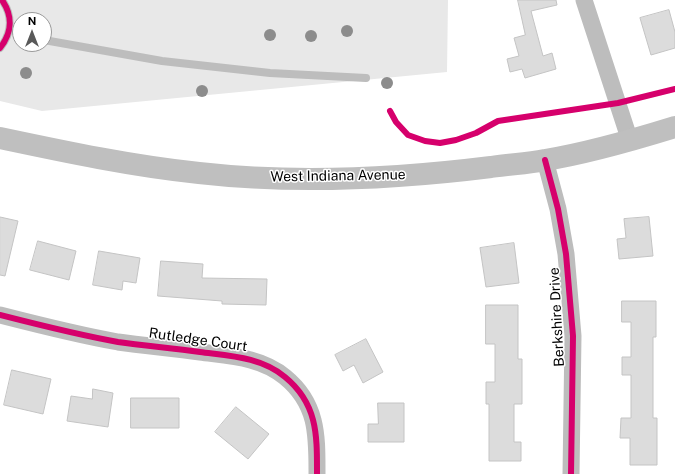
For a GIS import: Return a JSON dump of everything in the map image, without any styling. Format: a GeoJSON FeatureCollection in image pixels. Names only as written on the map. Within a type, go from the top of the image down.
{"type":"FeatureCollection","features":[{"type":"Feature","properties":{"kind":"main road","name":"West Indiana Avenue"},"geometry":{"type":"LineString","coordinates":[[0,138],[137,165],[200,173],[265,178],[331,179],[436,173],[545,160],[630,141],[675,127]]}},
{"type":"Feature","properties":{"kind":"street"},"geometry":{"type":"LineString","coordinates":[[584,0],[630,141]]}},
{"type":"Feature","properties":{"kind":"street","name":"Berkshire Drive"},"geometry":{"type":"LineString","coordinates":[[545,160],[558,209],[566,254],[573,336],[571,474]]}},
{"type":"Feature","properties":{"kind":"street","name":"Rutledge Court"},"geometry":{"type":"LineString","coordinates":[[0,315],[60,330],[118,342],[237,356],[267,365],[286,378],[308,405],[317,438],[317,474]]}},
{"type":"Feature","properties":{"kind":"lane"},"geometry":{"type":"LineString","coordinates":[[0,48],[6,41],[10,29],[10,18],[7,7],[2,0]]}},
{"type":"Feature","properties":{"kind":"lane"},"geometry":{"type":"LineString","coordinates":[[52,41],[162,61],[270,73],[366,78]]}},
{"type":"Feature","properties":{"kind":"shaded area"},"geometry":{"type":"Polygon","coordinates":[[[0,0],[448,0],[447,72],[42,111],[0,101],[0,0]]]}},
{"type":"Feature","properties":{"kind":"building"},"geometry":{"type":"Polygon","coordinates":[[[518,0],[556,0],[557,5],[531,11],[543,56],[552,53],[556,69],[525,78],[522,69],[510,72],[507,59],[519,56],[514,38],[525,35],[518,0]]]}},
{"type":"Feature","properties":{"kind":"building"},"geometry":{"type":"Polygon","coordinates":[[[669,10],[675,32],[675,48],[651,55],[640,18],[669,10]]]}},
{"type":"Feature","properties":{"kind":"building"},"geometry":{"type":"Polygon","coordinates":[[[0,217],[18,221],[5,276],[0,275],[0,217]]]}},
{"type":"Feature","properties":{"kind":"building"},"geometry":{"type":"Polygon","coordinates":[[[649,217],[653,256],[619,259],[617,239],[626,238],[624,219],[649,217]]]}},
{"type":"Feature","properties":{"kind":"building"},"geometry":{"type":"Polygon","coordinates":[[[38,241],[76,251],[69,280],[30,270],[38,241]]]}},
{"type":"Feature","properties":{"kind":"building"},"geometry":{"type":"Polygon","coordinates":[[[514,243],[519,283],[486,287],[480,248],[514,243]]]}},
{"type":"Feature","properties":{"kind":"building"},"geometry":{"type":"Polygon","coordinates":[[[99,251],[140,258],[136,283],[123,281],[122,290],[93,285],[99,251]]]}},
{"type":"Feature","properties":{"kind":"building"},"geometry":{"type":"Polygon","coordinates":[[[161,261],[203,264],[202,278],[267,279],[266,305],[222,304],[222,301],[158,296],[161,261]]]}},
{"type":"Feature","properties":{"kind":"building"},"geometry":{"type":"Polygon","coordinates":[[[622,301],[656,301],[656,337],[653,337],[653,418],[657,418],[657,465],[630,465],[630,438],[620,438],[621,418],[631,418],[631,375],[622,375],[622,357],[631,357],[631,322],[622,322],[622,301]]]}},
{"type":"Feature","properties":{"kind":"building"},"geometry":{"type":"Polygon","coordinates":[[[486,305],[518,305],[518,359],[522,359],[522,404],[514,404],[514,442],[521,442],[521,461],[489,461],[489,404],[486,404],[486,382],[495,382],[495,344],[486,344],[486,305]]]}},
{"type":"Feature","properties":{"kind":"building"},"geometry":{"type":"Polygon","coordinates":[[[366,339],[383,372],[363,383],[354,365],[343,371],[335,355],[366,339]]]}},
{"type":"Feature","properties":{"kind":"building"},"geometry":{"type":"Polygon","coordinates":[[[12,370],[51,379],[43,414],[4,405],[12,370]]]}},
{"type":"Feature","properties":{"kind":"building"},"geometry":{"type":"Polygon","coordinates":[[[93,389],[113,393],[108,427],[67,421],[71,396],[92,399],[93,389]]]}},
{"type":"Feature","properties":{"kind":"building"},"geometry":{"type":"Polygon","coordinates":[[[131,398],[179,398],[179,428],[131,428],[131,398]]]}},
{"type":"Feature","properties":{"kind":"building"},"geometry":{"type":"Polygon","coordinates":[[[378,403],[404,403],[404,442],[368,442],[368,424],[378,424],[378,403]]]}},
{"type":"Feature","properties":{"kind":"building"},"geometry":{"type":"Polygon","coordinates":[[[236,407],[269,434],[248,459],[215,432],[236,407]]]}},
{"type":"Feature","properties":{"kind":"cycle path"},"geometry":{"type":"LineString","coordinates":[[0,48],[7,36],[10,24],[8,12],[2,0]]}},
{"type":"Feature","properties":{"kind":"cycle path"},"geometry":{"type":"LineString","coordinates":[[390,111],[396,122],[408,135],[425,141],[440,143],[456,140],[476,133],[498,121],[618,103],[675,89]]}},
{"type":"Feature","properties":{"kind":"cycle path"},"geometry":{"type":"LineString","coordinates":[[545,160],[558,209],[566,254],[573,336],[571,474]]}},
{"type":"Feature","properties":{"kind":"cycle path"},"geometry":{"type":"LineString","coordinates":[[0,315],[59,330],[103,339],[245,358],[276,370],[296,387],[310,410],[316,434],[317,474]]}}]}
